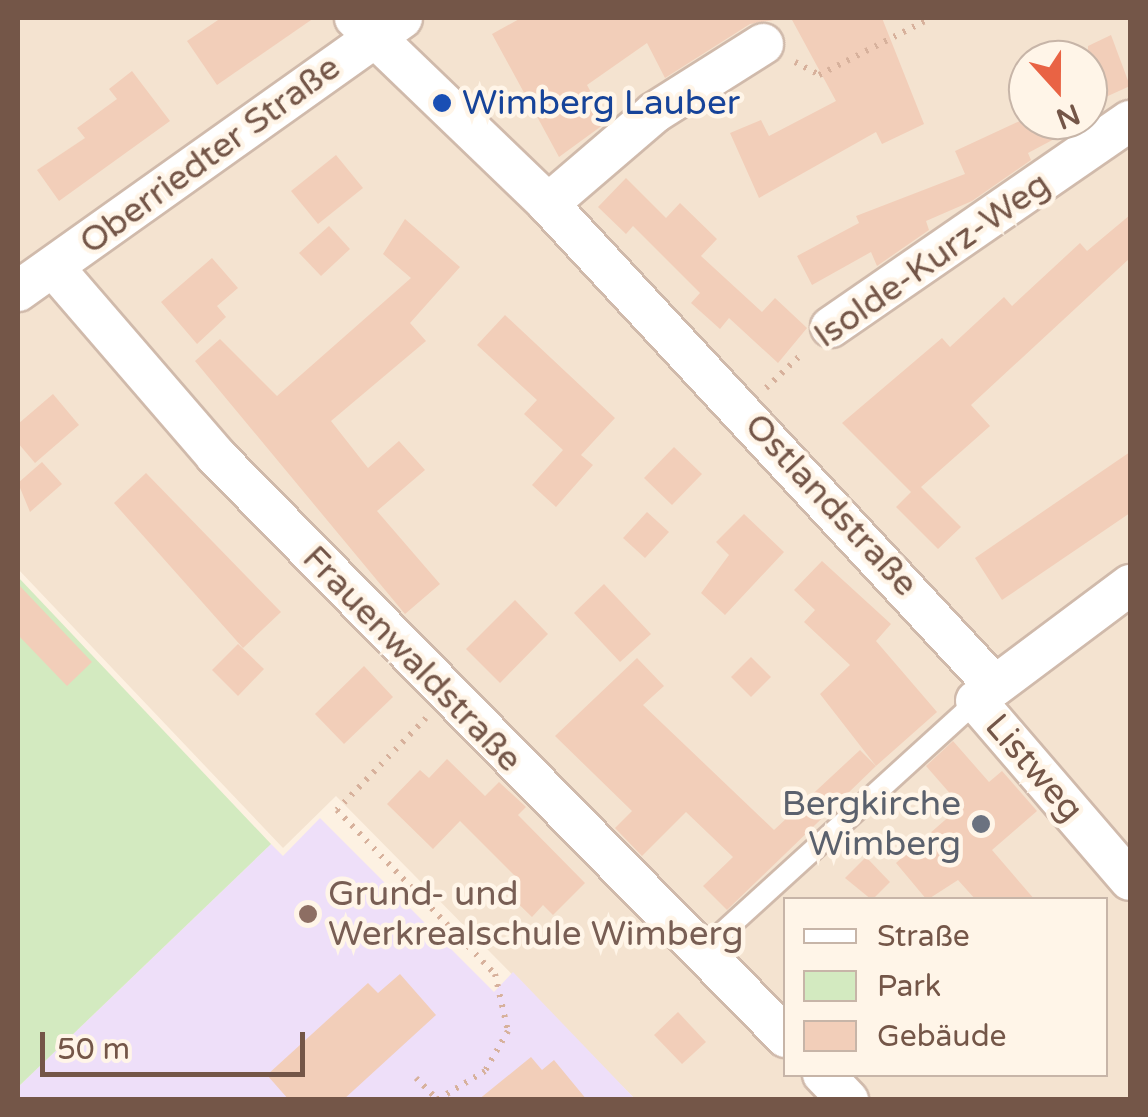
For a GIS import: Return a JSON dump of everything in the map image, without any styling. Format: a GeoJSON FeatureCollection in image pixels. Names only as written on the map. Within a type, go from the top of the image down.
{"type":"FeatureCollection","features":[{"type":"Feature","properties":{"kind":"street","name":"Ostlandstraße"},"geometry":{"type":"LineString","coordinates":[[376,24],[743,410],[985,694]]}},
{"type":"Feature","properties":{"kind":"street","name":"Oberriedter Straße"},"geometry":{"type":"LineString","coordinates":[[18,291],[54,268],[376,24]]}},
{"type":"Feature","properties":{"kind":"street"},"geometry":{"type":"LineString","coordinates":[[548,204],[654,113],[763,44]]}},
{"type":"Feature","properties":{"kind":"street","name":"Isolde-Kurz-Weg"},"geometry":{"type":"LineString","coordinates":[[830,326],[1130,121]]}},
{"type":"Feature","properties":{"kind":"street","name":"Frauenwaldstraße"},"geometry":{"type":"LineString","coordinates":[[54,268],[216,456],[447,697],[783,1034]]}},
{"type":"Feature","properties":{"kind":"street"},"geometry":{"type":"LineString","coordinates":[[985,694],[1130,586]]}},
{"type":"Feature","properties":{"kind":"street","name":"Listweg"},"geometry":{"type":"LineString","coordinates":[[985,694],[1125,861]]}},
{"type":"Feature","properties":{"kind":"street"},"geometry":{"type":"LineString","coordinates":[[826,1077],[848,1100]]}},
{"type":"Feature","properties":{"kind":"lane"},"geometry":{"type":"LineString","coordinates":[[701,952],[985,694]]}},
{"type":"Feature","properties":{"kind":"path"},"geometry":{"type":"LineString","coordinates":[[763,44],[819,75],[931,18]]}},
{"type":"Feature","properties":{"kind":"path","name":"Isolde-Kurz-Weg"},"geometry":{"type":"LineString","coordinates":[[743,410],[830,326]]}},
{"type":"Feature","properties":{"kind":"path"},"geometry":{"type":"LineString","coordinates":[[416,1078],[436,1099],[486,1071],[508,1032],[495,974],[337,810],[447,697]]}},
{"type":"Feature","properties":{"kind":"shaded area"},"geometry":{"type":"Polygon","coordinates":[[[18,18],[1130,18],[1130,1099],[635,1099],[336,796],[283,848],[18,569],[18,18]]]}},
{"type":"Feature","properties":{"kind":"shaded area","name":"Grund- und Werkrealschule Wimberg"},"geometry":{"type":"Polygon","coordinates":[[[320,818],[494,992],[513,972],[635,1099],[18,1100],[18,1087],[271,844],[283,856],[320,818]]]}},
{"type":"Feature","properties":{"kind":"green space"},"geometry":{"type":"Polygon","coordinates":[[[18,577],[271,844],[18,1087],[18,577]]]}},
{"type":"Feature","properties":{"kind":"building"},"geometry":{"type":"Polygon","coordinates":[[[221,18],[314,18],[217,85],[187,41],[221,18]]]}},
{"type":"Feature","properties":{"kind":"building"},"geometry":{"type":"Polygon","coordinates":[[[521,18],[786,18],[750,24],[665,78],[647,43],[587,85],[607,122],[559,157],[492,34],[521,18]]]}},
{"type":"Feature","properties":{"kind":"building"},"geometry":{"type":"Polygon","coordinates":[[[791,18],[882,18],[924,124],[882,144],[876,132],[759,198],[730,133],[761,120],[769,136],[836,101],[791,18]]]}},
{"type":"Feature","properties":{"kind":"building"},"geometry":{"type":"Polygon","coordinates":[[[1111,35],[1130,86],[1108,96],[1108,40],[1101,40],[1111,35]]]}},
{"type":"Feature","properties":{"kind":"building"},"geometry":{"type":"Polygon","coordinates":[[[132,71],[170,121],[59,201],[37,170],[85,138],[77,128],[117,99],[109,89],[132,71]]]}},
{"type":"Feature","properties":{"kind":"building"},"geometry":{"type":"Polygon","coordinates":[[[1008,126],[1008,140],[1052,140],[1028,153],[1031,160],[972,201],[926,221],[929,230],[877,266],[871,252],[812,285],[797,256],[859,223],[856,216],[965,174],[955,151],[1008,126]]]}},
{"type":"Feature","properties":{"kind":"building"},"geometry":{"type":"Polygon","coordinates":[[[336,155],[363,188],[318,224],[291,191],[336,155]]]}},
{"type":"Feature","properties":{"kind":"building"},"geometry":{"type":"Polygon","coordinates":[[[626,178],[666,218],[680,203],[717,239],[701,256],[762,312],[775,298],[807,328],[778,363],[729,318],[720,329],[691,303],[700,293],[633,226],[626,234],[598,207],[626,178]]]}},
{"type":"Feature","properties":{"kind":"building"},"geometry":{"type":"Polygon","coordinates":[[[1130,215],[1130,258],[971,405],[990,426],[921,487],[961,527],[938,549],[896,507],[911,492],[842,423],[942,338],[950,347],[1004,297],[1012,306],[1080,243],[1087,251],[1130,215]]]}},
{"type":"Feature","properties":{"kind":"building"},"geometry":{"type":"Polygon","coordinates":[[[405,219],[460,267],[410,323],[426,341],[331,421],[368,468],[399,441],[425,470],[377,511],[440,584],[405,614],[195,361],[220,339],[277,396],[411,278],[383,254],[405,219]]]}},
{"type":"Feature","properties":{"kind":"building"},"geometry":{"type":"Polygon","coordinates":[[[329,226],[350,249],[321,276],[299,253],[329,226]]]}},
{"type":"Feature","properties":{"kind":"building"},"geometry":{"type":"Polygon","coordinates":[[[212,258],[238,288],[217,306],[226,317],[197,344],[161,302],[212,258]]]}},
{"type":"Feature","properties":{"kind":"building"},"geometry":{"type":"Polygon","coordinates":[[[505,315],[615,418],[581,455],[593,465],[556,507],[532,485],[563,450],[524,414],[537,400],[477,345],[505,315]]]}},
{"type":"Feature","properties":{"kind":"building"},"geometry":{"type":"Polygon","coordinates":[[[53,394],[79,425],[35,463],[18,443],[18,424],[53,394]]]}},
{"type":"Feature","properties":{"kind":"building"},"geometry":{"type":"Polygon","coordinates":[[[674,447],[702,474],[672,505],[644,478],[674,447]]]}},
{"type":"Feature","properties":{"kind":"building"},"geometry":{"type":"Polygon","coordinates":[[[1130,452],[1130,513],[1002,600],[975,558],[1130,452]]]}},
{"type":"Feature","properties":{"kind":"building"},"geometry":{"type":"Polygon","coordinates":[[[42,462],[62,484],[30,512],[18,483],[42,462]]]}},
{"type":"Feature","properties":{"kind":"building"},"geometry":{"type":"Polygon","coordinates":[[[146,473],[281,612],[243,648],[114,503],[146,473]]]}},
{"type":"Feature","properties":{"kind":"building"},"geometry":{"type":"Polygon","coordinates":[[[647,512],[669,532],[645,558],[623,538],[647,512]]]}},
{"type":"Feature","properties":{"kind":"building"},"geometry":{"type":"Polygon","coordinates":[[[744,514],[784,552],[725,615],[701,593],[729,555],[716,542],[744,514]]]}},
{"type":"Feature","properties":{"kind":"building"},"geometry":{"type":"Polygon","coordinates":[[[822,561],[891,624],[876,641],[937,712],[876,766],[820,694],[850,665],[804,622],[815,610],[794,590],[822,561]]]}},
{"type":"Feature","properties":{"kind":"building"},"geometry":{"type":"Polygon","coordinates":[[[18,584],[92,662],[67,686],[18,635],[18,584]]]}},
{"type":"Feature","properties":{"kind":"building"},"geometry":{"type":"Polygon","coordinates":[[[604,584],[651,634],[620,662],[574,613],[604,584]]]}},
{"type":"Feature","properties":{"kind":"building"},"geometry":{"type":"Polygon","coordinates":[[[515,600],[548,634],[500,683],[466,649],[515,600]]]}},
{"type":"Feature","properties":{"kind":"building"},"geometry":{"type":"Polygon","coordinates":[[[238,644],[264,669],[238,696],[212,670],[238,644]]]}},
{"type":"Feature","properties":{"kind":"building"},"geometry":{"type":"Polygon","coordinates":[[[751,657],[771,677],[751,697],[731,677],[751,657]]]}},
{"type":"Feature","properties":{"kind":"building"},"geometry":{"type":"Polygon","coordinates":[[[637,658],[664,686],[643,705],[774,830],[860,750],[876,766],[727,910],[703,886],[733,857],[686,812],[642,856],[615,828],[632,811],[555,736],[637,658]]]}},
{"type":"Feature","properties":{"kind":"building"},"geometry":{"type":"Polygon","coordinates":[[[364,666],[393,697],[344,744],[315,714],[364,666]]]}},
{"type":"Feature","properties":{"kind":"building","name":"Bergkirche Wimberg"},"geometry":{"type":"Polygon","coordinates":[[[953,741],[989,782],[1002,771],[1037,811],[992,850],[1032,897],[973,897],[958,880],[932,897],[924,897],[896,863],[961,806],[926,766],[953,741]]]}},
{"type":"Feature","properties":{"kind":"building"},"geometry":{"type":"Polygon","coordinates":[[[447,759],[485,796],[499,782],[526,807],[518,815],[585,883],[553,915],[543,905],[532,917],[504,890],[516,877],[460,821],[433,849],[387,804],[420,770],[429,778],[447,759]]]}},
{"type":"Feature","properties":{"kind":"building"},"geometry":{"type":"Polygon","coordinates":[[[866,857],[890,882],[875,897],[868,897],[845,878],[866,857]]]}},
{"type":"Feature","properties":{"kind":"building"},"geometry":{"type":"Polygon","coordinates":[[[400,974],[436,1015],[343,1100],[289,1100],[267,1075],[368,983],[378,993],[400,974]]]}},
{"type":"Feature","properties":{"kind":"building"},"geometry":{"type":"Polygon","coordinates":[[[678,1012],[706,1042],[682,1064],[654,1035],[678,1012]]]}},
{"type":"Feature","properties":{"kind":"building"},"geometry":{"type":"Polygon","coordinates":[[[531,1057],[542,1070],[554,1060],[587,1100],[478,1100],[531,1057]]]}},
{"type":"Feature","properties":{"kind":"place","name":"Wimberg Lauber"},"geometry":{"type":"Point","coordinates":[442,103]}},
{"type":"Feature","properties":{"kind":"place","name":"Bergkirche Wimberg"},"geometry":{"type":"Point","coordinates":[981,824]}},
{"type":"Feature","properties":{"kind":"place","name":"Grund- und Werkrealschule Wimberg"},"geometry":{"type":"Point","coordinates":[308,914]}}]}
